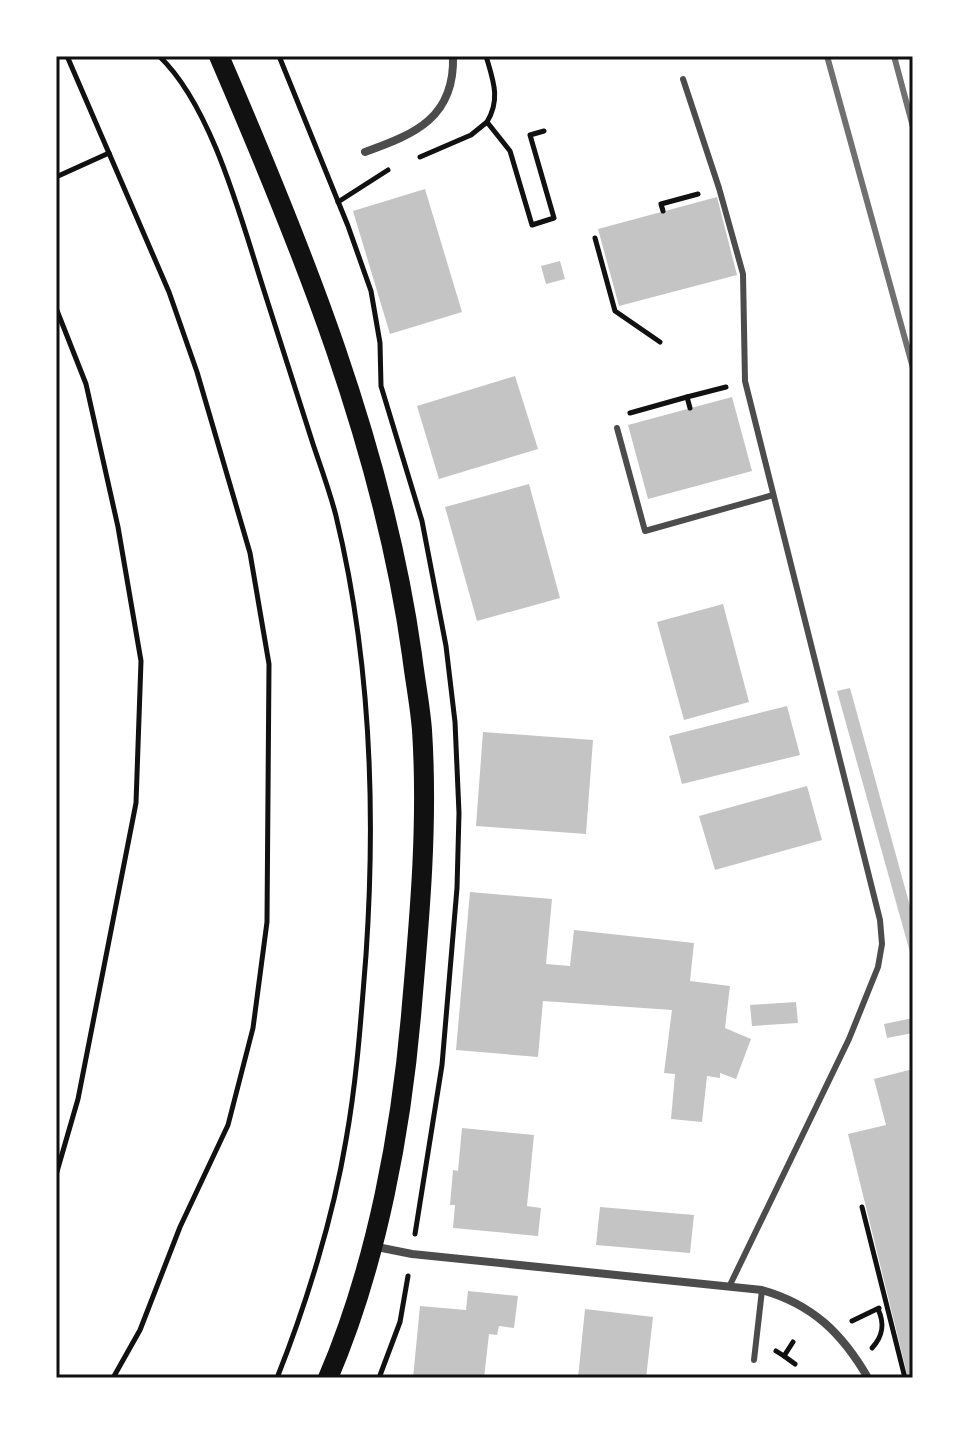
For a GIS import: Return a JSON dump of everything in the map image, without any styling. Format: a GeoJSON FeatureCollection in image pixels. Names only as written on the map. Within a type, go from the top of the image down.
{"type":"FeatureCollection","features":[{"type":"Feature","properties":{"kind":"main road"},"geometry":{"type":"LineString","coordinates":[[222,63],[303,262],[382,502],[404,602],[422,727],[424,874],[408,1060],[372,1246],[328,1378]]}},
{"type":"Feature","properties":{"kind":"street"},"geometry":{"type":"LineString","coordinates":[[207,56],[222,63]]}},
{"type":"Feature","properties":{"kind":"street"},"geometry":{"type":"LineString","coordinates":[[365,152],[422,128],[438,112],[448,96],[453,76],[453,56]]}},
{"type":"Feature","properties":{"kind":"street"},"geometry":{"type":"LineString","coordinates":[[372,1246],[412,1254],[762,1290],[784,1296],[815,1314],[833,1330],[868,1378]]}},
{"type":"Feature","properties":{"kind":"lane"},"geometry":{"type":"LineString","coordinates":[[683,79],[743,274],[745,381],[880,920],[882,944],[878,967],[849,1039],[729,1287]]}},
{"type":"Feature","properties":{"kind":"lane"},"geometry":{"type":"LineString","coordinates":[[617,428],[645,531],[773,495]]}},
{"type":"Feature","properties":{"kind":"lane"},"geometry":{"type":"LineString","coordinates":[[754,1360],[762,1290]]}},
{"type":"Feature","properties":{"kind":"path"},"geometry":{"type":"LineString","coordinates":[[67,56],[169,292],[197,372],[250,553],[269,664],[267,922],[253,1028],[228,1125],[180,1227],[140,1330],[113,1378]]}},
{"type":"Feature","properties":{"kind":"path"},"geometry":{"type":"LineString","coordinates":[[159,56],[186,86],[219,157],[336,514],[355,611],[368,730],[372,872],[357,1067],[346,1143],[323,1236],[293,1337],[277,1378]]}},
{"type":"Feature","properties":{"kind":"path"},"geometry":{"type":"LineString","coordinates":[[417,158],[471,135],[487,122],[496,99],[496,88],[486,56]]}},
{"type":"Feature","properties":{"kind":"path"},"geometry":{"type":"LineString","coordinates":[[487,122],[510,151],[532,225],[554,218],[530,135],[544,131]]}},
{"type":"Feature","properties":{"kind":"path"},"geometry":{"type":"LineString","coordinates":[[56,177],[109,153]]}},
{"type":"Feature","properties":{"kind":"path"},"geometry":{"type":"LineString","coordinates":[[338,202],[389,170]]}},
{"type":"Feature","properties":{"kind":"path"},"geometry":{"type":"LineString","coordinates":[[663,211],[661,204],[719,188]]}},
{"type":"Feature","properties":{"kind":"path"},"geometry":{"type":"LineString","coordinates":[[595,238],[615,311],[660,342]]}},
{"type":"Feature","properties":{"kind":"path"},"geometry":{"type":"LineString","coordinates":[[56,308],[86,384],[118,527],[141,661],[136,803],[78,1099],[56,1175]]}},
{"type":"Feature","properties":{"kind":"path"},"geometry":{"type":"LineString","coordinates":[[617,428],[622,416],[745,381]]}},
{"type":"Feature","properties":{"kind":"path"},"geometry":{"type":"LineString","coordinates":[[687,397],[690,408]]}},
{"type":"Feature","properties":{"kind":"path"},"geometry":{"type":"LineString","coordinates":[[862,1207],[905,1378]]}},
{"type":"Feature","properties":{"kind":"path"},"geometry":{"type":"LineString","coordinates":[[879,1340],[883,1326],[876,1310],[887,1305]]}},
{"type":"Feature","properties":{"kind":"path"},"geometry":{"type":"LineString","coordinates":[[784,1356],[795,1364]]}},
{"type":"Feature","properties":{"kind":"building"},"geometry":{"type":"Polygon","coordinates":[[[425,189],[462,312],[390,334],[353,211],[425,189]]]}},
{"type":"Feature","properties":{"kind":"building"},"geometry":{"type":"Polygon","coordinates":[[[717,197],[737,275],[619,306],[598,229],[717,197]]]}},
{"type":"Feature","properties":{"kind":"building"},"geometry":{"type":"Polygon","coordinates":[[[560,261],[565,279],[546,284],[541,266],[560,261]]]}},
{"type":"Feature","properties":{"kind":"building"},"geometry":{"type":"Polygon","coordinates":[[[515,376],[538,449],[439,479],[417,406],[515,376]]]}},
{"type":"Feature","properties":{"kind":"building"},"geometry":{"type":"Polygon","coordinates":[[[732,397],[752,471],[648,499],[628,425],[732,397]]]}},
{"type":"Feature","properties":{"kind":"building"},"geometry":{"type":"Polygon","coordinates":[[[529,484],[560,598],[477,621],[445,507],[529,484]]]}},
{"type":"Feature","properties":{"kind":"building"},"geometry":{"type":"Polygon","coordinates":[[[723,604],[749,702],[684,720],[657,622],[723,604]]]}},
{"type":"Feature","properties":{"kind":"building"},"geometry":{"type":"Polygon","coordinates":[[[850,688],[913,917],[913,963],[837,691],[850,688]]]}},
{"type":"Feature","properties":{"kind":"building"},"geometry":{"type":"Polygon","coordinates":[[[787,706],[800,755],[682,784],[669,736],[787,706]]]}},
{"type":"Feature","properties":{"kind":"building"},"geometry":{"type":"Polygon","coordinates":[[[483,732],[593,740],[586,834],[476,826],[483,732]]]}},
{"type":"Feature","properties":{"kind":"building"},"geometry":{"type":"Polygon","coordinates":[[[807,786],[822,840],[715,870],[699,816],[807,786]]]}},
{"type":"Feature","properties":{"kind":"building"},"geometry":{"type":"Polygon","coordinates":[[[470,892],[552,899],[546,964],[570,966],[574,930],[694,943],[690,981],[730,986],[725,1028],[751,1039],[736,1079],[720,1073],[720,1078],[707,1076],[702,1122],[671,1119],[675,1074],[664,1073],[672,1010],[543,1001],[538,1057],[456,1050],[470,892]]]}},
{"type":"Feature","properties":{"kind":"building"},"geometry":{"type":"Polygon","coordinates":[[[796,1002],[798,1023],[752,1026],[750,1005],[796,1002]]]}},
{"type":"Feature","properties":{"kind":"building"},"geometry":{"type":"Polygon","coordinates":[[[913,1018],[913,1033],[887,1038],[884,1024],[913,1018]]]}},
{"type":"Feature","properties":{"kind":"building"},"geometry":{"type":"Polygon","coordinates":[[[913,1069],[913,1378],[908,1378],[848,1134],[886,1125],[874,1079],[913,1069]]]}},
{"type":"Feature","properties":{"kind":"building"},"geometry":{"type":"Polygon","coordinates":[[[462,1128],[534,1135],[527,1206],[541,1208],[538,1236],[453,1228],[455,1205],[450,1205],[453,1170],[458,1171],[462,1128]]]}},
{"type":"Feature","properties":{"kind":"building"},"geometry":{"type":"Polygon","coordinates":[[[600,1207],[694,1215],[690,1253],[596,1245],[600,1207]]]}},
{"type":"Feature","properties":{"kind":"building"},"geometry":{"type":"Polygon","coordinates":[[[468,1291],[518,1296],[514,1328],[499,1326],[497,1335],[489,1334],[484,1378],[413,1378],[420,1306],[466,1310],[468,1291]]]}},
{"type":"Feature","properties":{"kind":"building"},"geometry":{"type":"Polygon","coordinates":[[[585,1309],[653,1317],[646,1378],[578,1378],[585,1309]]]}},
{"type":"Feature","properties":{"kind":"railway"},"geometry":{"type":"LineString","coordinates":[[827,56],[913,368]]}},
{"type":"Feature","properties":{"kind":"railway"},"geometry":{"type":"LineString","coordinates":[[894,56],[913,127]]}}]}
